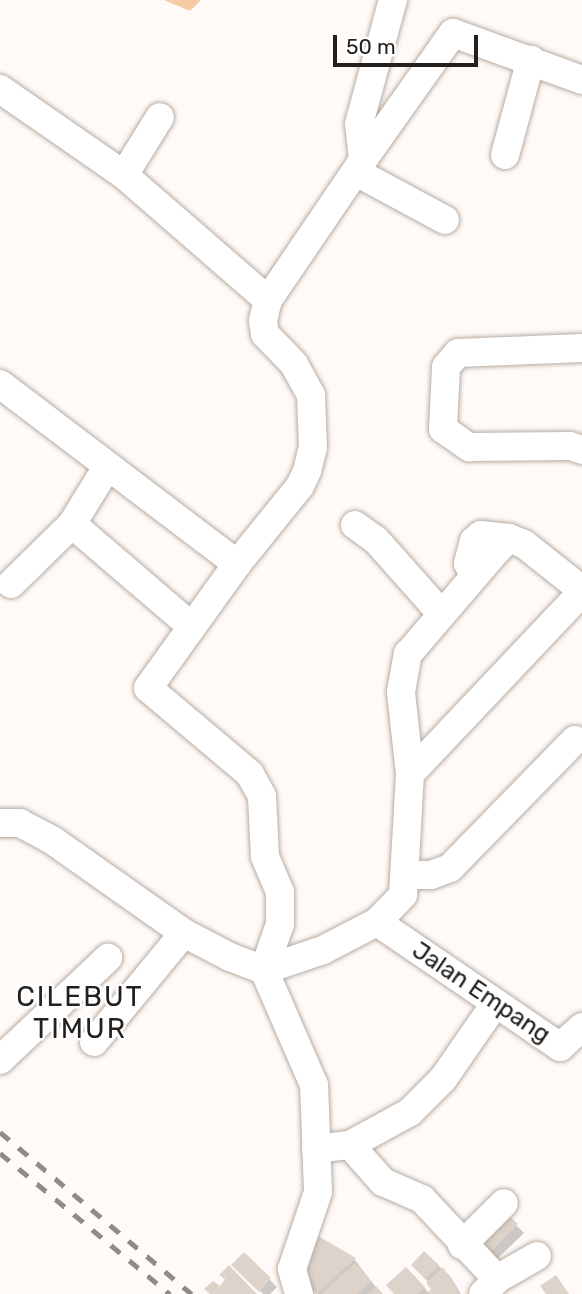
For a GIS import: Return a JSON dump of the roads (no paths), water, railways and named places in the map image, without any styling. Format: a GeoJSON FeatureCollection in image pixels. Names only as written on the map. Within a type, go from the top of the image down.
{"type":"FeatureCollection","features":[{"type":"Feature","properties":{"kind":"street"},"geometry":{"type":"LineString","coordinates":[[360,166],[358,143],[362,111],[393,0]]}},
{"type":"Feature","properties":{"kind":"street"},"geometry":{"type":"LineString","coordinates":[[264,970],[280,924],[280,892],[265,856],[258,786],[148,688],[237,564],[300,486],[313,447],[310,395],[305,379],[265,334],[263,321],[268,300],[453,33],[531,59],[582,80]]}},
{"type":"Feature","properties":{"kind":"street"},"geometry":{"type":"LineString","coordinates":[[505,155],[531,59]]}},
{"type":"Feature","properties":{"kind":"street"},"geometry":{"type":"LineString","coordinates":[[0,89],[124,175],[268,300]]}},
{"type":"Feature","properties":{"kind":"street"},"geometry":{"type":"LineString","coordinates":[[124,175],[160,117]]}},
{"type":"Feature","properties":{"kind":"street"},"geometry":{"type":"LineString","coordinates":[[360,166],[445,220]]}},
{"type":"Feature","properties":{"kind":"street"},"geometry":{"type":"LineString","coordinates":[[582,348],[458,353],[446,367],[443,429],[468,447],[561,445],[582,450]]}},
{"type":"Feature","properties":{"kind":"street"},"geometry":{"type":"LineString","coordinates":[[0,384],[107,467],[159,501],[237,564]]}},
{"type":"Feature","properties":{"kind":"street"},"geometry":{"type":"LineString","coordinates":[[11,584],[72,524],[107,467]]}},
{"type":"Feature","properties":{"kind":"street"},"geometry":{"type":"LineString","coordinates":[[72,524],[191,626]]}},
{"type":"Feature","properties":{"kind":"street"},"geometry":{"type":"LineString","coordinates":[[355,525],[376,540],[440,612]]}},
{"type":"Feature","properties":{"kind":"street"},"geometry":{"type":"LineString","coordinates":[[264,970],[323,950],[377,922],[403,895],[408,875],[410,774],[402,671],[419,636],[509,538],[540,554],[582,591],[410,774]]}},
{"type":"Feature","properties":{"kind":"street"},"geometry":{"type":"LineString","coordinates":[[408,875],[432,875],[450,868],[575,740]]}},
{"type":"Feature","properties":{"kind":"street"},"geometry":{"type":"LineString","coordinates":[[0,823],[20,823],[52,840],[184,933],[264,970],[314,1085],[318,1192],[292,1269],[299,1294]]}},
{"type":"Feature","properties":{"kind":"street","name":"Jalan Empang"},"geometry":{"type":"LineString","coordinates":[[377,922],[560,1048],[580,1035]]}},
{"type":"Feature","properties":{"kind":"street"},"geometry":{"type":"LineString","coordinates":[[94,1042],[184,933]]}},
{"type":"Feature","properties":{"kind":"street"},"geometry":{"type":"LineString","coordinates":[[0,1060],[108,958]]}},
{"type":"Feature","properties":{"kind":"street"},"geometry":{"type":"LineString","coordinates":[[316,1149],[350,1145],[410,1112],[443,1079],[495,1004]]}},
{"type":"Feature","properties":{"kind":"street"},"geometry":{"type":"LineString","coordinates":[[350,1145],[383,1182],[422,1199],[462,1245],[490,1287],[537,1256]]}},
{"type":"Feature","properties":{"kind":"street"},"geometry":{"type":"LineString","coordinates":[[462,1245],[504,1203]]}},
{"type":"Feature","properties":{"kind":"railway"},"geometry":{"type":"LineString","coordinates":[[0,1132],[192,1294]]}},
{"type":"Feature","properties":{"kind":"railway"},"geometry":{"type":"LineString","coordinates":[[0,1153],[170,1294]]}},
{"type":"Feature","properties":{"kind":"district","name":"CILEBUT TIMUR"},"geometry":{"type":"Point","coordinates":[80,1013]}}]}
